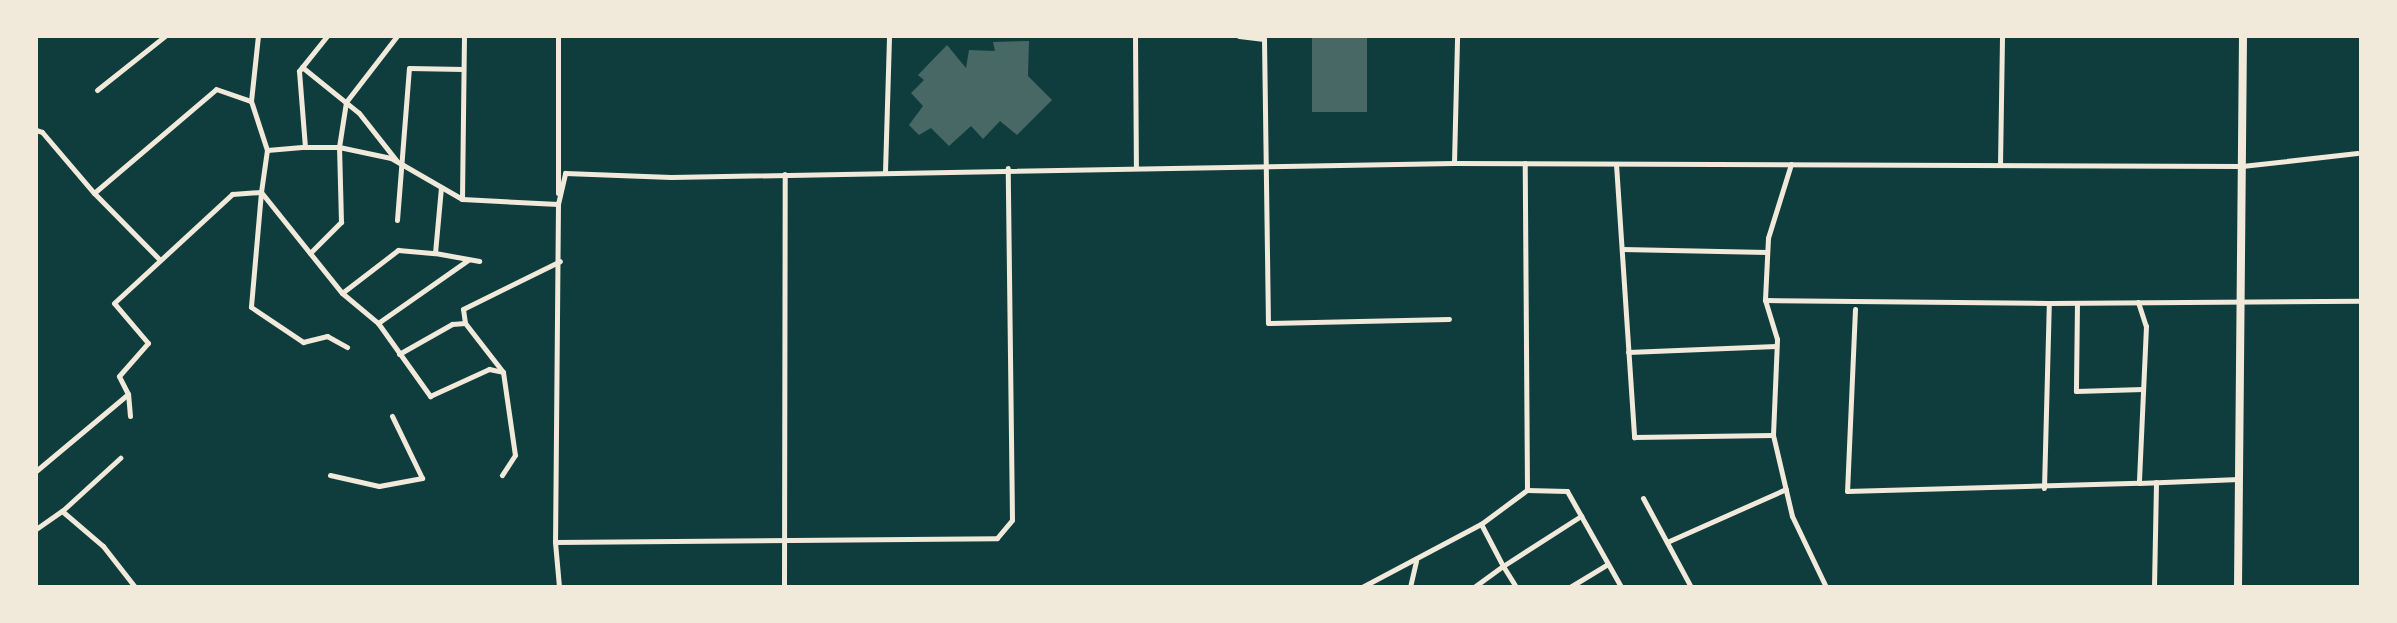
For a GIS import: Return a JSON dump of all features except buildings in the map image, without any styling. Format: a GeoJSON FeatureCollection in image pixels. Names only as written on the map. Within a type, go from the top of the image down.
{"type":"FeatureCollection","features":[{"type":"Feature","properties":{"kind":"main road"},"geometry":{"type":"LineString","coordinates":[[2238,587],[2243,36]]}},
{"type":"Feature","properties":{"kind":"street"},"geometry":{"type":"LineString","coordinates":[[97,90],[165,36]]}},
{"type":"Feature","properties":{"kind":"street"},"geometry":{"type":"LineString","coordinates":[[258,36],[251,101],[267,150],[251,307],[303,342],[327,336],[347,347]]}},
{"type":"Feature","properties":{"kind":"street"},"geometry":{"type":"LineString","coordinates":[[305,147],[299,70],[327,36]]}},
{"type":"Feature","properties":{"kind":"street"},"geometry":{"type":"LineString","coordinates":[[310,253],[341,222],[339,147],[346,102],[397,36]]}},
{"type":"Feature","properties":{"kind":"street"},"geometry":{"type":"LineString","coordinates":[[462,199],[464,36]]}},
{"type":"Feature","properties":{"kind":"street"},"geometry":{"type":"LineString","coordinates":[[558,36],[560,261],[555,542],[559,587]]}},
{"type":"Feature","properties":{"kind":"street"},"geometry":{"type":"LineString","coordinates":[[885,172],[889,36]]}},
{"type":"Feature","properties":{"kind":"street"},"geometry":{"type":"LineString","coordinates":[[1135,36],[1136,167]]}},
{"type":"Feature","properties":{"kind":"street"},"geometry":{"type":"LineString","coordinates":[[1239,36],[1264,39],[1268,324],[1449,319]]}},
{"type":"Feature","properties":{"kind":"street"},"geometry":{"type":"LineString","coordinates":[[1454,163],[1457,36]]}},
{"type":"Feature","properties":{"kind":"street"},"geometry":{"type":"LineString","coordinates":[[2000,165],[2001,36]]}},
{"type":"Feature","properties":{"kind":"street"},"geometry":{"type":"LineString","coordinates":[[302,67],[346,102],[399,163]]}},
{"type":"Feature","properties":{"kind":"street"},"geometry":{"type":"LineString","coordinates":[[397,220],[399,163],[409,68],[463,69]]}},
{"type":"Feature","properties":{"kind":"street"},"geometry":{"type":"LineString","coordinates":[[94,193],[216,88],[251,101]]}},
{"type":"Feature","properties":{"kind":"street"},"geometry":{"type":"LineString","coordinates":[[36,130],[42,132],[94,193],[160,260]]}},
{"type":"Feature","properties":{"kind":"street"},"geometry":{"type":"LineString","coordinates":[[267,150],[339,147],[399,163],[462,199],[558,204]]}},
{"type":"Feature","properties":{"kind":"street"},"geometry":{"type":"LineString","coordinates":[[558,204],[566,173],[671,177],[1008,168],[1454,163],[2242,166],[2357,153]]}},
{"type":"Feature","properties":{"kind":"street"},"geometry":{"type":"LineString","coordinates":[[1525,163],[1527,490]]}},
{"type":"Feature","properties":{"kind":"street"},"geometry":{"type":"LineString","coordinates":[[1616,164],[1634,437],[1773,435]]}},
{"type":"Feature","properties":{"kind":"street"},"geometry":{"type":"LineString","coordinates":[[1791,164],[1768,238],[1767,252],[1766,300],[1776,346],[1773,435],[1792,516],[1826,587]]}},
{"type":"Feature","properties":{"kind":"street"},"geometry":{"type":"LineString","coordinates":[[555,542],[998,538],[1012,520],[1008,168]]}},
{"type":"Feature","properties":{"kind":"street"},"geometry":{"type":"LineString","coordinates":[[784,587],[785,174]]}},
{"type":"Feature","properties":{"kind":"street"},"geometry":{"type":"LineString","coordinates":[[435,253],[441,187]]}},
{"type":"Feature","properties":{"kind":"street"},"geometry":{"type":"LineString","coordinates":[[261,192],[342,293],[378,323],[430,396],[489,369],[503,372]]}},
{"type":"Feature","properties":{"kind":"street"},"geometry":{"type":"LineString","coordinates":[[130,416],[128,394],[119,376],[148,343],[114,303],[232,194],[261,192]]}},
{"type":"Feature","properties":{"kind":"street"},"geometry":{"type":"LineString","coordinates":[[1622,249],[1767,252]]}},
{"type":"Feature","properties":{"kind":"street"},"geometry":{"type":"LineString","coordinates":[[342,293],[398,250],[435,253],[479,261]]}},
{"type":"Feature","properties":{"kind":"street"},"geometry":{"type":"LineString","coordinates":[[378,323],[468,260]]}},
{"type":"Feature","properties":{"kind":"street"},"geometry":{"type":"LineString","coordinates":[[502,475],[515,455],[503,372],[465,323],[463,309],[560,261]]}},
{"type":"Feature","properties":{"kind":"street"},"geometry":{"type":"LineString","coordinates":[[1766,300],[2049,303],[2361,301]]}},
{"type":"Feature","properties":{"kind":"street"},"geometry":{"type":"LineString","coordinates":[[2138,302],[2146,326],[2139,483]]}},
{"type":"Feature","properties":{"kind":"street"},"geometry":{"type":"LineString","coordinates":[[2044,488],[2049,303]]}},
{"type":"Feature","properties":{"kind":"street"},"geometry":{"type":"LineString","coordinates":[[2077,303],[2076,391],[2143,389]]}},
{"type":"Feature","properties":{"kind":"street"},"geometry":{"type":"LineString","coordinates":[[1855,309],[1847,491],[2044,488],[2239,479]]}},
{"type":"Feature","properties":{"kind":"street"},"geometry":{"type":"LineString","coordinates":[[399,354],[452,324],[465,323]]}},
{"type":"Feature","properties":{"kind":"street"},"geometry":{"type":"LineString","coordinates":[[1628,352],[1776,346]]}},
{"type":"Feature","properties":{"kind":"street"},"geometry":{"type":"LineString","coordinates":[[36,471],[128,394]]}},
{"type":"Feature","properties":{"kind":"street"},"geometry":{"type":"LineString","coordinates":[[330,475],[379,486],[422,478],[392,416]]}},
{"type":"Feature","properties":{"kind":"street"},"geometry":{"type":"LineString","coordinates":[[36,529],[62,511],[120,458]]}},
{"type":"Feature","properties":{"kind":"street"},"geometry":{"type":"LineString","coordinates":[[2154,587],[2156,482]]}},
{"type":"Feature","properties":{"kind":"street"},"geometry":{"type":"LineString","coordinates":[[1666,542],[1786,489]]}},
{"type":"Feature","properties":{"kind":"street"},"geometry":{"type":"LineString","coordinates":[[1362,587],[1416,561],[1481,524],[1527,490],[1567,491],[1621,587]]}},
{"type":"Feature","properties":{"kind":"street"},"geometry":{"type":"LineString","coordinates":[[1643,498],[1692,587]]}},
{"type":"Feature","properties":{"kind":"street"},"geometry":{"type":"LineString","coordinates":[[62,511],[103,546],[135,587]]}},
{"type":"Feature","properties":{"kind":"street"},"geometry":{"type":"LineString","coordinates":[[1474,587],[1581,516]]}},
{"type":"Feature","properties":{"kind":"street"},"geometry":{"type":"LineString","coordinates":[[1481,524],[1516,587]]}},
{"type":"Feature","properties":{"kind":"street"},"geometry":{"type":"LineString","coordinates":[[1410,587],[1416,561]]}},
{"type":"Feature","properties":{"kind":"street"},"geometry":{"type":"LineString","coordinates":[[1570,587],[1608,564]]}}]}
